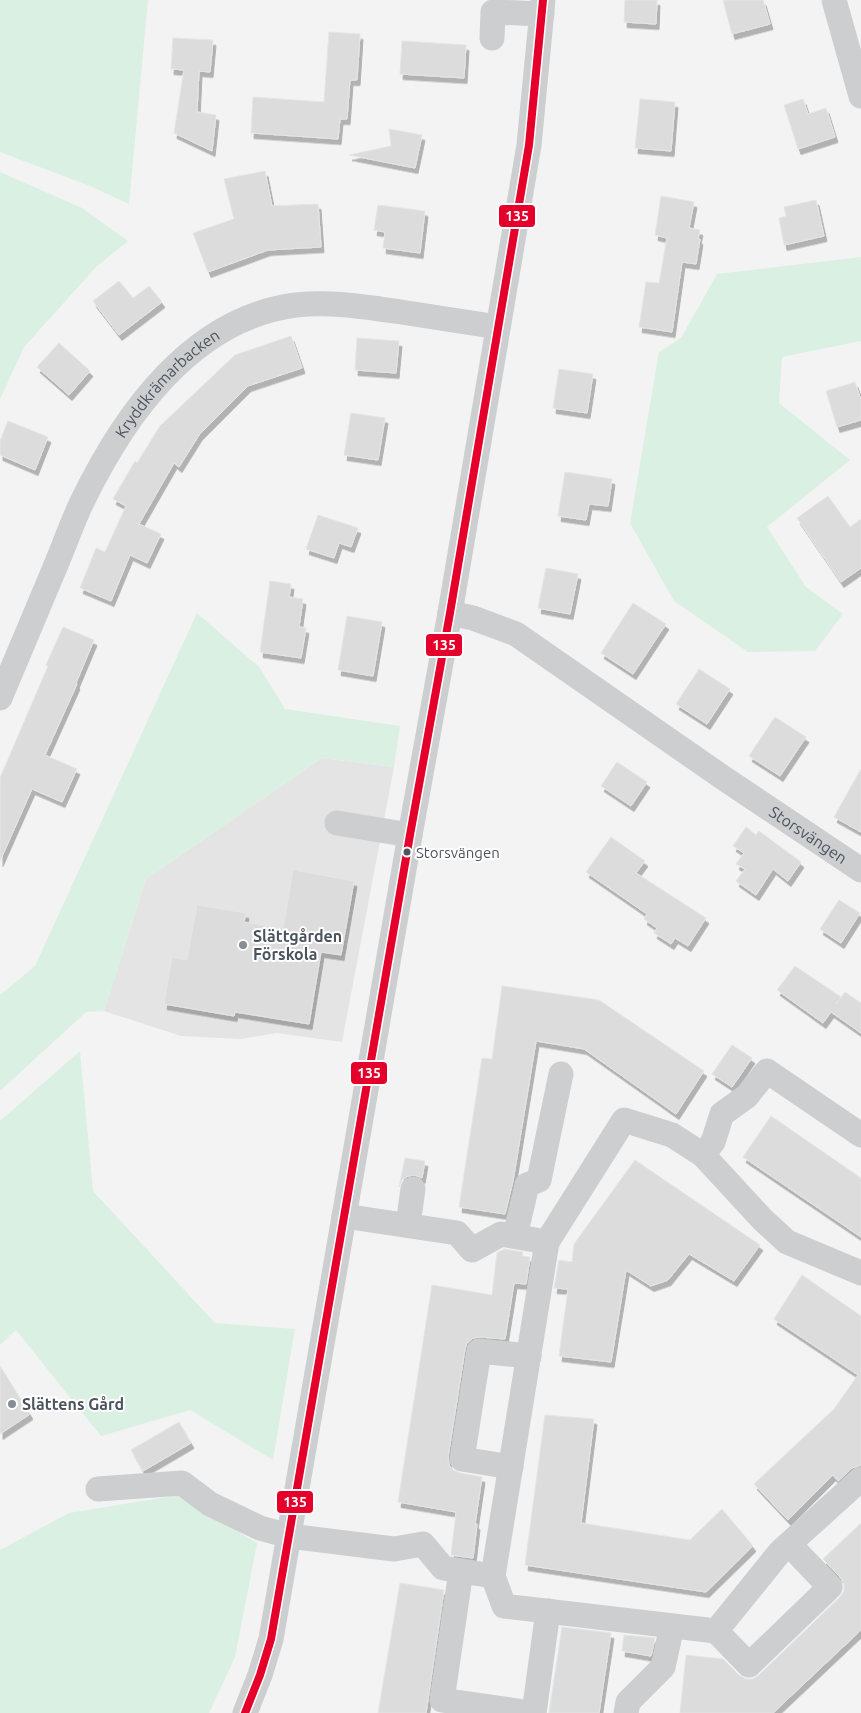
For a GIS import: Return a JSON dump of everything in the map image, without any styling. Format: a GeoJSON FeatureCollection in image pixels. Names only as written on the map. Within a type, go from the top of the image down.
{"type":"FeatureCollection","features":[{"type":"Feature","properties":{"kind":"street"},"geometry":{"type":"LineString","coordinates":[[834,0],[856,55],[861,96]]}},
{"type":"Feature","properties":{"kind":"street"},"geometry":{"type":"LineString","coordinates":[[245,1713],[260,1675],[271,1639],[289,1536],[450,613],[529,145],[543,7],[493,12],[492,38]]}},
{"type":"Feature","properties":{"kind":"street","name":"Kryddkrämarbacken"},"geometry":{"type":"LineString","coordinates":[[0,698],[81,504],[113,445],[146,398],[170,372],[206,342],[256,314],[305,304],[343,304],[370,307],[498,327]]}},
{"type":"Feature","properties":{"kind":"street","name":"Storsvängen"},"geometry":{"type":"LineString","coordinates":[[450,613],[473,618],[516,634],[722,777],[861,870]]}},
{"type":"Feature","properties":{"kind":"street"},"geometry":{"type":"LineString","coordinates":[[337,823],[410,835]]}},
{"type":"Feature","properties":{"kind":"street"},"geometry":{"type":"LineString","coordinates":[[702,1155],[713,1142],[722,1114],[748,1096],[767,1071],[861,1135]]}},
{"type":"Feature","properties":{"kind":"street"},"geometry":{"type":"LineString","coordinates":[[515,1236],[527,1185],[539,1180],[560,1074]]}},
{"type":"Feature","properties":{"kind":"street"},"geometry":{"type":"LineString","coordinates":[[789,1544],[830,1587],[749,1665],[716,1631],[504,1606],[493,1576],[547,1242],[624,1120],[672,1135],[702,1155],[763,1220],[787,1242],[861,1273]]}},
{"type":"Feature","properties":{"kind":"street"},"geometry":{"type":"LineString","coordinates":[[408,1225],[413,1189]]}},
{"type":"Feature","properties":{"kind":"street"},"geometry":{"type":"LineString","coordinates":[[344,1216],[456,1233],[472,1250],[501,1234],[547,1242]]}},
{"type":"Feature","properties":{"kind":"street"},"geometry":{"type":"LineString","coordinates":[[511,1467],[462,1459],[480,1351],[529,1356]]}},
{"type":"Feature","properties":{"kind":"street"},"geometry":{"type":"LineString","coordinates":[[716,1631],[780,1552],[861,1479]]}},
{"type":"Feature","properties":{"kind":"street"},"geometry":{"type":"LineString","coordinates":[[98,1489],[182,1483],[210,1504],[260,1528],[289,1536],[394,1549],[423,1544],[443,1568],[493,1576]]}},
{"type":"Feature","properties":{"kind":"street"},"geometry":{"type":"LineString","coordinates":[[461,1571],[442,1700],[532,1713],[548,1611]]}},
{"type":"Feature","properties":{"kind":"street"},"geometry":{"type":"LineString","coordinates":[[626,1713],[628,1702],[663,1667],[672,1626]]}},
{"type":"Feature","properties":{"kind":"shaded area","name":"Slättgården Förskola"},"geometry":{"type":"Polygon","coordinates":[[[322,758],[394,767],[342,1042],[277,1033],[240,1039],[181,1036],[104,1011],[146,879],[322,758]]]}},
{"type":"Feature","properties":{"kind":"green space"},"geometry":{"type":"Polygon","coordinates":[[[0,0],[148,0],[129,204],[90,186],[0,152],[0,0]]]}},
{"type":"Feature","properties":{"kind":"green space"},"geometry":{"type":"Polygon","coordinates":[[[0,172],[82,208],[128,241],[96,267],[24,347],[0,399],[0,172]]]}},
{"type":"Feature","properties":{"kind":"green space"},"geometry":{"type":"Polygon","coordinates":[[[861,257],[861,341],[782,357],[779,403],[850,460],[767,527],[806,587],[843,614],[815,651],[748,652],[674,601],[630,523],[659,352],[681,338],[717,274],[861,257]]]}},
{"type":"Feature","properties":{"kind":"green space"},"geometry":{"type":"Polygon","coordinates":[[[197,613],[260,668],[285,709],[400,726],[394,767],[322,758],[146,879],[104,1011],[86,1012],[0,1091],[0,995],[35,966],[197,613]]]}},
{"type":"Feature","properties":{"kind":"green space"},"geometry":{"type":"Polygon","coordinates":[[[80,1051],[93,1191],[215,1323],[295,1329],[273,1460],[190,1410],[101,1436],[16,1330],[0,1345],[0,1121],[80,1051]]]}},
{"type":"Feature","properties":{"kind":"green space"},"geometry":{"type":"Polygon","coordinates":[[[179,1495],[257,1543],[235,1657],[209,1713],[0,1713],[0,1550],[69,1513],[179,1495]]]}},
{"type":"Feature","properties":{"kind":"building"},"geometry":{"type":"Polygon","coordinates":[[[625,0],[657,0],[656,24],[624,22],[625,0]]]}},
{"type":"Feature","properties":{"kind":"building"},"geometry":{"type":"Polygon","coordinates":[[[723,0],[763,0],[770,24],[732,34],[723,0]]]}},
{"type":"Feature","properties":{"kind":"building"},"geometry":{"type":"Polygon","coordinates":[[[329,32],[360,34],[357,80],[350,80],[347,119],[340,119],[338,139],[251,133],[253,97],[324,102],[329,32]]]}},
{"type":"Feature","properties":{"kind":"building"},"geometry":{"type":"Polygon","coordinates":[[[173,38],[213,40],[210,72],[199,71],[197,112],[216,115],[212,151],[174,133],[184,70],[171,69],[173,38]]]}},
{"type":"Feature","properties":{"kind":"building"},"geometry":{"type":"Polygon","coordinates":[[[402,41],[466,45],[464,78],[400,74],[402,41]]]}},
{"type":"Feature","properties":{"kind":"building"},"geometry":{"type":"Polygon","coordinates":[[[640,99],[675,102],[671,151],[635,148],[640,99]]]}},
{"type":"Feature","properties":{"kind":"building"},"geometry":{"type":"Polygon","coordinates":[[[803,99],[808,114],[826,108],[835,137],[798,149],[784,105],[803,99]]]}},
{"type":"Feature","properties":{"kind":"building"},"geometry":{"type":"Polygon","coordinates":[[[389,129],[422,135],[415,168],[349,155],[391,146],[389,129]]]}},
{"type":"Feature","properties":{"kind":"building"},"geometry":{"type":"Polygon","coordinates":[[[265,171],[272,206],[318,204],[321,247],[268,250],[208,272],[193,233],[234,219],[224,179],[265,171]]]}},
{"type":"Feature","properties":{"kind":"building"},"geometry":{"type":"Polygon","coordinates":[[[661,196],[694,202],[689,228],[700,230],[696,264],[682,262],[672,332],[639,327],[646,282],[659,283],[667,238],[655,235],[661,196]]]}},
{"type":"Feature","properties":{"kind":"building"},"geometry":{"type":"Polygon","coordinates":[[[816,200],[824,236],[784,245],[779,218],[786,216],[784,207],[816,200]]]}},
{"type":"Feature","properties":{"kind":"building"},"geometry":{"type":"Polygon","coordinates":[[[378,205],[425,211],[420,253],[383,248],[385,232],[374,230],[378,205]]]}},
{"type":"Feature","properties":{"kind":"building"},"geometry":{"type":"Polygon","coordinates":[[[119,281],[133,298],[149,286],[162,302],[119,335],[93,301],[119,281]]]}},
{"type":"Feature","properties":{"kind":"building"},"geometry":{"type":"Polygon","coordinates":[[[291,336],[302,368],[248,386],[199,435],[179,467],[174,463],[139,524],[161,534],[147,563],[130,555],[111,601],[80,588],[96,548],[105,552],[126,506],[113,499],[135,461],[137,463],[160,426],[235,355],[291,336]]]}},
{"type":"Feature","properties":{"kind":"building"},"geometry":{"type":"Polygon","coordinates":[[[357,338],[399,341],[396,373],[355,370],[357,338]]]}},
{"type":"Feature","properties":{"kind":"building"},"geometry":{"type":"Polygon","coordinates":[[[59,343],[90,371],[69,395],[37,367],[59,343]]]}},
{"type":"Feature","properties":{"kind":"building"},"geometry":{"type":"Polygon","coordinates":[[[559,369],[593,374],[587,413],[553,408],[559,369]]]}},
{"type":"Feature","properties":{"kind":"building"},"geometry":{"type":"Polygon","coordinates":[[[855,382],[861,400],[861,420],[837,427],[826,391],[855,382]]]}},
{"type":"Feature","properties":{"kind":"building"},"geometry":{"type":"Polygon","coordinates":[[[351,413],[385,418],[378,460],[344,455],[351,413]]]}},
{"type":"Feature","properties":{"kind":"building"},"geometry":{"type":"Polygon","coordinates":[[[8,421],[48,437],[35,470],[0,455],[0,441],[8,421]]]}},
{"type":"Feature","properties":{"kind":"building"},"geometry":{"type":"Polygon","coordinates":[[[565,472],[612,479],[608,506],[589,504],[586,520],[558,516],[565,472]]]}},
{"type":"Feature","properties":{"kind":"building"},"geometry":{"type":"Polygon","coordinates":[[[828,496],[850,527],[861,519],[861,568],[841,582],[797,518],[828,496]]]}},
{"type":"Feature","properties":{"kind":"building"},"geometry":{"type":"Polygon","coordinates":[[[318,515],[358,528],[351,547],[339,543],[334,558],[306,549],[318,515]]]}},
{"type":"Feature","properties":{"kind":"building"},"geometry":{"type":"Polygon","coordinates":[[[546,568],[578,574],[570,614],[538,608],[546,568]]]}},
{"type":"Feature","properties":{"kind":"building"},"geometry":{"type":"Polygon","coordinates":[[[270,581],[291,584],[289,597],[303,599],[299,627],[306,628],[301,658],[260,652],[270,581]]]}},
{"type":"Feature","properties":{"kind":"building"},"geometry":{"type":"Polygon","coordinates":[[[633,603],[666,624],[633,674],[601,653],[633,603]]]}},
{"type":"Feature","properties":{"kind":"building"},"geometry":{"type":"Polygon","coordinates":[[[347,616],[382,622],[373,676],[338,670],[347,616]]]}},
{"type":"Feature","properties":{"kind":"building"},"geometry":{"type":"Polygon","coordinates":[[[63,627],[94,640],[77,684],[45,755],[77,769],[62,802],[32,789],[0,861],[0,778],[63,627]]]}},
{"type":"Feature","properties":{"kind":"building"},"geometry":{"type":"Polygon","coordinates":[[[699,669],[730,689],[707,724],[676,704],[699,669]]]}},
{"type":"Feature","properties":{"kind":"building"},"geometry":{"type":"Polygon","coordinates":[[[775,717],[806,737],[780,776],[749,756],[775,717]]]}},
{"type":"Feature","properties":{"kind":"building"},"geometry":{"type":"Polygon","coordinates":[[[617,762],[647,782],[631,806],[601,786],[617,762]]]}},
{"type":"Feature","properties":{"kind":"building"},"geometry":{"type":"Polygon","coordinates":[[[861,769],[861,832],[834,817],[861,769]]]}},
{"type":"Feature","properties":{"kind":"building"},"geometry":{"type":"Polygon","coordinates":[[[746,827],[756,835],[759,831],[801,862],[788,881],[773,869],[756,895],[736,881],[745,869],[736,864],[744,853],[733,846],[746,827]]]}},
{"type":"Feature","properties":{"kind":"building"},"geometry":{"type":"Polygon","coordinates":[[[611,837],[645,861],[636,873],[706,918],[688,946],[675,938],[671,944],[654,933],[657,928],[644,919],[647,914],[586,872],[611,837]]]}},
{"type":"Feature","properties":{"kind":"building"},"geometry":{"type":"Polygon","coordinates":[[[293,870],[354,881],[341,955],[321,952],[309,1024],[235,1012],[234,1016],[164,1004],[172,957],[187,960],[197,905],[246,913],[244,922],[283,929],[293,870]]]}},
{"type":"Feature","properties":{"kind":"building"},"geometry":{"type":"Polygon","coordinates":[[[839,900],[860,913],[841,943],[820,929],[839,900]]]}},
{"type":"Feature","properties":{"kind":"building"},"geometry":{"type":"Polygon","coordinates":[[[795,966],[841,997],[836,1004],[845,992],[861,1003],[861,1033],[831,1012],[823,1023],[777,990],[795,966]]]}},
{"type":"Feature","properties":{"kind":"building"},"geometry":{"type":"Polygon","coordinates":[[[502,986],[599,1000],[704,1071],[676,1114],[584,1049],[536,1041],[513,1181],[505,1214],[459,1207],[482,1058],[492,1059],[502,986]]]}},
{"type":"Feature","properties":{"kind":"building"},"geometry":{"type":"Polygon","coordinates":[[[732,1045],[752,1058],[732,1087],[712,1074],[732,1045]]]}},
{"type":"Feature","properties":{"kind":"building"},"geometry":{"type":"Polygon","coordinates":[[[771,1116],[861,1178],[861,1237],[743,1157],[771,1116]]]}},
{"type":"Feature","properties":{"kind":"building"},"geometry":{"type":"Polygon","coordinates":[[[405,1158],[425,1161],[422,1178],[415,1175],[408,1176],[402,1180],[399,1187],[405,1158]]]}},
{"type":"Feature","properties":{"kind":"building"},"geometry":{"type":"Polygon","coordinates":[[[635,1160],[760,1245],[734,1281],[689,1254],[668,1280],[651,1286],[626,1270],[611,1362],[559,1356],[568,1289],[554,1288],[559,1260],[572,1262],[574,1244],[635,1160]]]}},
{"type":"Feature","properties":{"kind":"building"},"geometry":{"type":"Polygon","coordinates":[[[504,1249],[523,1252],[522,1256],[530,1257],[526,1284],[514,1283],[505,1339],[473,1338],[467,1343],[465,1349],[448,1457],[449,1465],[453,1470],[460,1473],[482,1477],[475,1524],[477,1524],[473,1558],[451,1555],[456,1512],[398,1502],[432,1285],[492,1295],[497,1253],[504,1249]]]}},
{"type":"Feature","properties":{"kind":"building"},"geometry":{"type":"Polygon","coordinates":[[[802,1275],[861,1316],[861,1465],[852,1468],[838,1481],[833,1475],[788,1520],[754,1484],[834,1409],[858,1375],[774,1319],[802,1275]]]}},
{"type":"Feature","properties":{"kind":"building","name":"Slättens Gård"},"geometry":{"type":"Polygon","coordinates":[[[0,1366],[30,1414],[0,1434],[0,1366]]]}},
{"type":"Feature","properties":{"kind":"building"},"geometry":{"type":"Polygon","coordinates":[[[545,1415],[594,1419],[581,1523],[690,1540],[722,1509],[753,1546],[706,1592],[525,1565],[545,1415]]]}},
{"type":"Feature","properties":{"kind":"building"},"geometry":{"type":"Polygon","coordinates":[[[179,1422],[191,1443],[143,1471],[131,1450],[179,1422]]]}},
{"type":"Feature","properties":{"kind":"building"},"geometry":{"type":"Polygon","coordinates":[[[861,1523],[861,1630],[773,1713],[680,1713],[686,1655],[723,1659],[739,1675],[746,1679],[753,1679],[840,1597],[844,1591],[844,1583],[823,1559],[861,1523]]]}},
{"type":"Feature","properties":{"kind":"building"},"geometry":{"type":"Polygon","coordinates":[[[400,1583],[444,1590],[426,1713],[378,1713],[400,1583]]]}},
{"type":"Feature","properties":{"kind":"building"},"geometry":{"type":"Polygon","coordinates":[[[562,1627],[611,1633],[599,1713],[549,1713],[562,1627]]]}},
{"type":"Feature","properties":{"kind":"building"},"geometry":{"type":"Polygon","coordinates":[[[624,1635],[655,1638],[651,1656],[622,1651],[624,1635]]]}},
{"type":"Feature","properties":{"kind":"transit line","name":"135"},"geometry":{"type":"LineString","coordinates":[[245,1713],[260,1675],[271,1639],[450,613],[529,145],[543,0]]}},
{"type":"Feature","properties":{"kind":"place","name":"Storsvängen"},"geometry":{"type":"Point","coordinates":[407,852]}},
{"type":"Feature","properties":{"kind":"place","name":"Slättgården Förskola"},"geometry":{"type":"Point","coordinates":[243,945]}},
{"type":"Feature","properties":{"kind":"place","name":"Slättens Gård"},"geometry":{"type":"Point","coordinates":[12,1404]}}]}
